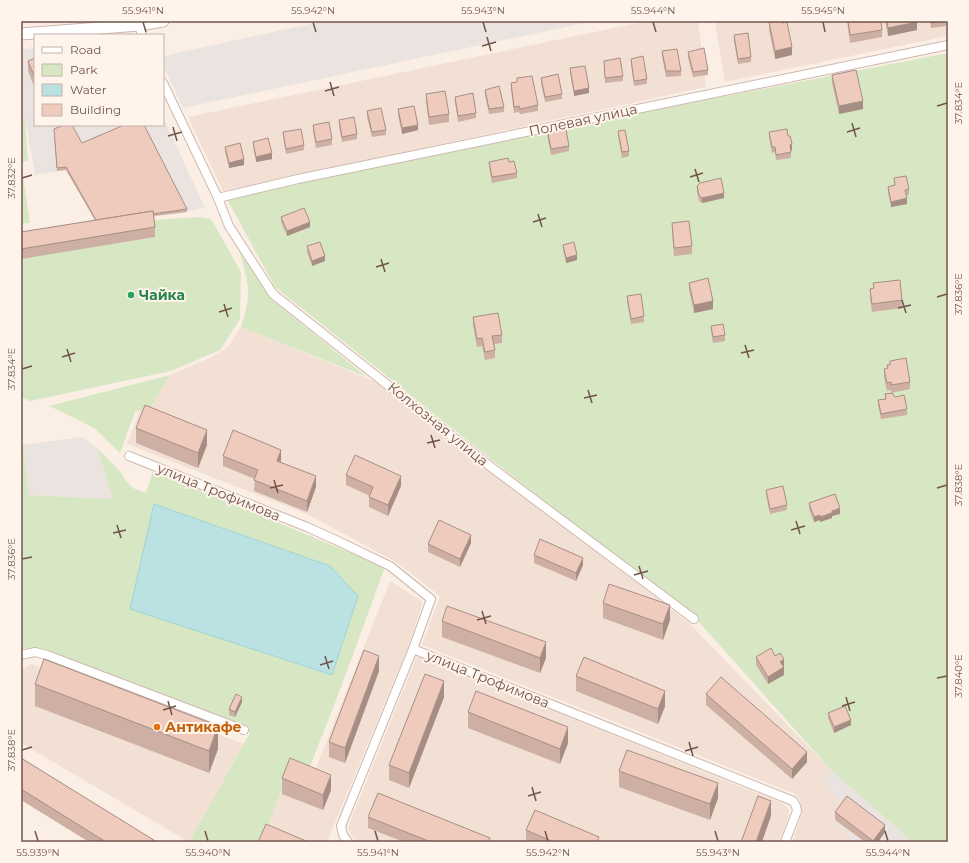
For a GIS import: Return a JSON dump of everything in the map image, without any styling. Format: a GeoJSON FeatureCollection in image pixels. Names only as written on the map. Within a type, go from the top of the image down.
{"type":"FeatureCollection","features":[{"type":"Feature","properties":{"kind":"street"},"geometry":{"type":"LineString","coordinates":[[21,34],[140,30],[163,21]]}},
{"type":"Feature","properties":{"kind":"street","name":"Полевая улица"},"geometry":{"type":"LineString","coordinates":[[218,198],[298,179],[948,45]]}},
{"type":"Feature","properties":{"kind":"street","name":"Колхозная улица"},"geometry":{"type":"LineString","coordinates":[[164,85],[218,198],[229,226],[274,294],[491,467],[694,620]]}},
{"type":"Feature","properties":{"kind":"street","name":"улица Трофимова"},"geometry":{"type":"LineString","coordinates":[[129,456],[307,527],[390,566],[431,599],[413,649],[788,798],[793,801],[797,811],[786,842]]}},
{"type":"Feature","properties":{"kind":"street"},"geometry":{"type":"LineString","coordinates":[[348,842],[343,835],[341,826],[413,649]]}},
{"type":"Feature","properties":{"kind":"street"},"geometry":{"type":"LineString","coordinates":[[21,655],[35,652],[47,655],[244,730]]}},
{"type":"Feature","properties":{"kind":"shaded area"},"geometry":{"type":"Polygon","coordinates":[[[324,21],[594,21],[183,108],[164,67],[164,56],[324,21]]]}},
{"type":"Feature","properties":{"kind":"shaded area"},"geometry":{"type":"Polygon","coordinates":[[[647,21],[698,21],[706,87],[223,191],[188,117],[647,21]]]}},
{"type":"Feature","properties":{"kind":"shaded area"},"geometry":{"type":"Polygon","coordinates":[[[715,21],[948,21],[948,36],[725,82],[715,21]]]}},
{"type":"Feature","properties":{"kind":"shaded area"},"geometry":{"type":"Polygon","coordinates":[[[34,48],[34,126],[164,126],[164,119],[205,208],[97,225],[66,170],[35,175],[26,123],[21,122],[21,49],[34,48]]]}},
{"type":"Feature","properties":{"kind":"shaded area"},"geometry":{"type":"Polygon","coordinates":[[[241,327],[374,381],[689,623],[832,771],[913,842],[792,842],[802,814],[800,801],[793,793],[422,645],[440,596],[396,562],[307,514],[127,444],[140,410],[152,406],[170,375],[212,357],[228,347],[241,327]]]}},
{"type":"Feature","properties":{"kind":"shaded area"},"geometry":{"type":"Polygon","coordinates":[[[82,437],[97,448],[113,499],[29,495],[23,445],[82,437]]]}},
{"type":"Feature","properties":{"kind":"shaded area"},"geometry":{"type":"Polygon","coordinates":[[[390,581],[423,602],[408,647],[327,842],[262,842],[291,763],[315,771],[390,581]]]}},
{"type":"Feature","properties":{"kind":"shaded area"},"geometry":{"type":"Polygon","coordinates":[[[417,656],[782,803],[789,810],[789,815],[779,842],[360,842],[350,833],[348,827],[417,656]]]}},
{"type":"Feature","properties":{"kind":"shaded area"},"geometry":{"type":"Polygon","coordinates":[[[31,664],[244,744],[189,842],[21,743],[21,671],[31,664]]]}},
{"type":"Feature","properties":{"kind":"shaded area"},"geometry":{"type":"Polygon","coordinates":[[[832,771],[913,842],[853,842],[833,819],[843,803],[820,780],[832,771]]]}},
{"type":"Feature","properties":{"kind":"green space"},"geometry":{"type":"Polygon","coordinates":[[[948,53],[948,842],[913,842],[832,771],[689,611],[617,558],[275,287],[227,199],[336,172],[948,53]]]}},
{"type":"Feature","properties":{"kind":"green space"},"geometry":{"type":"Polygon","coordinates":[[[21,119],[25,119],[28,161],[21,162],[21,119]]]}},
{"type":"Feature","properties":{"kind":"green space"},"geometry":{"type":"Polygon","coordinates":[[[22,170],[30,223],[21,224],[21,171],[22,170]]]}},
{"type":"Feature","properties":{"kind":"green space","name":"Чайка"},"geometry":{"type":"Polygon","coordinates":[[[199,217],[211,219],[241,272],[240,319],[220,350],[171,371],[30,401],[21,397],[21,240],[153,220],[199,217]]]}},
{"type":"Feature","properties":{"kind":"green space"},"geometry":{"type":"Polygon","coordinates":[[[239,251],[271,299],[367,377],[241,327],[247,304],[248,285],[239,251]]]}},
{"type":"Feature","properties":{"kind":"green space"},"geometry":{"type":"Polygon","coordinates":[[[170,375],[152,406],[135,412],[120,453],[95,429],[49,406],[170,375]]]}},
{"type":"Feature","properties":{"kind":"green space"},"geometry":{"type":"Polygon","coordinates":[[[23,445],[29,495],[113,499],[97,448],[120,471],[126,481],[133,488],[146,493],[153,471],[385,567],[309,769],[291,764],[262,842],[189,842],[250,733],[245,728],[33,647],[21,649],[21,446],[23,445]]]}},
{"type":"Feature","properties":{"kind":"water"},"geometry":{"type":"Polygon","coordinates":[[[154,504],[330,566],[358,596],[332,675],[130,609],[154,504]]]}},
{"type":"Feature","properties":{"kind":"building"},"geometry":{"type":"Polygon","coordinates":[[[781,21],[782,23],[787,22],[792,47],[775,51],[769,22],[781,21]]]}},
{"type":"Feature","properties":{"kind":"building"},"geometry":{"type":"Polygon","coordinates":[[[848,21],[881,21],[882,30],[850,35],[848,21]]]}},
{"type":"Feature","properties":{"kind":"building"},"geometry":{"type":"Polygon","coordinates":[[[887,21],[917,21],[917,22],[888,28],[887,21]]]}},
{"type":"Feature","properties":{"kind":"building"},"geometry":{"type":"Polygon","coordinates":[[[931,21],[943,21],[931,23],[931,21]]]}},
{"type":"Feature","properties":{"kind":"building"},"geometry":{"type":"Polygon","coordinates":[[[748,33],[751,57],[738,59],[734,35],[748,33]]]}},
{"type":"Feature","properties":{"kind":"building"},"geometry":{"type":"Polygon","coordinates":[[[704,48],[708,70],[693,72],[688,52],[704,48]]]}},
{"type":"Feature","properties":{"kind":"building"},"geometry":{"type":"Polygon","coordinates":[[[677,49],[681,71],[666,71],[662,51],[677,49]]]}},
{"type":"Feature","properties":{"kind":"building"},"geometry":{"type":"Polygon","coordinates":[[[643,56],[647,79],[634,81],[631,59],[643,56]]]}},
{"type":"Feature","properties":{"kind":"building"},"geometry":{"type":"Polygon","coordinates":[[[34,58],[34,76],[28,61],[34,58]]]}},
{"type":"Feature","properties":{"kind":"building"},"geometry":{"type":"Polygon","coordinates":[[[620,58],[623,76],[605,78],[604,61],[620,58]]]}},
{"type":"Feature","properties":{"kind":"building"},"geometry":{"type":"Polygon","coordinates":[[[585,66],[589,88],[574,91],[570,68],[585,66]]]}},
{"type":"Feature","properties":{"kind":"building"},"geometry":{"type":"Polygon","coordinates":[[[856,70],[863,101],[839,106],[832,75],[856,70]]]}},
{"type":"Feature","properties":{"kind":"building"},"geometry":{"type":"Polygon","coordinates":[[[558,74],[562,94],[545,97],[541,78],[558,74]]]}},
{"type":"Feature","properties":{"kind":"building"},"geometry":{"type":"Polygon","coordinates":[[[532,76],[538,105],[520,109],[519,106],[514,107],[511,83],[517,82],[517,78],[532,76]]]}},
{"type":"Feature","properties":{"kind":"building"},"geometry":{"type":"Polygon","coordinates":[[[499,86],[504,107],[489,109],[485,90],[499,86]]]}},
{"type":"Feature","properties":{"kind":"building"},"geometry":{"type":"Polygon","coordinates":[[[445,91],[449,114],[429,117],[426,94],[445,91]]]}},
{"type":"Feature","properties":{"kind":"building"},"geometry":{"type":"Polygon","coordinates":[[[473,93],[476,113],[458,116],[455,97],[473,93]]]}},
{"type":"Feature","properties":{"kind":"building"},"geometry":{"type":"Polygon","coordinates":[[[414,106],[418,125],[402,128],[398,109],[414,106]]]}},
{"type":"Feature","properties":{"kind":"building"},"geometry":{"type":"Polygon","coordinates":[[[381,108],[386,130],[372,132],[367,111],[381,108]]]}},
{"type":"Feature","properties":{"kind":"building"},"geometry":{"type":"Polygon","coordinates":[[[354,117],[357,134],[342,137],[339,120],[354,117]]]}},
{"type":"Feature","properties":{"kind":"building"},"geometry":{"type":"Polygon","coordinates":[[[329,122],[332,139],[316,142],[313,125],[329,122]]]}},
{"type":"Feature","properties":{"kind":"building"},"geometry":{"type":"Polygon","coordinates":[[[565,125],[569,146],[551,149],[547,129],[565,125]]]}},
{"type":"Feature","properties":{"kind":"building"},"geometry":{"type":"Polygon","coordinates":[[[62,126],[73,126],[82,143],[122,126],[145,126],[187,209],[153,214],[153,211],[96,220],[66,167],[57,168],[54,129],[62,126]]]}},
{"type":"Feature","properties":{"kind":"building"},"geometry":{"type":"Polygon","coordinates":[[[301,129],[304,145],[286,149],[283,132],[301,129]]]}},
{"type":"Feature","properties":{"kind":"building"},"geometry":{"type":"Polygon","coordinates":[[[787,129],[788,136],[790,136],[792,144],[790,145],[791,152],[776,155],[775,147],[772,147],[769,132],[787,129]]]}},
{"type":"Feature","properties":{"kind":"building"},"geometry":{"type":"Polygon","coordinates":[[[625,130],[629,151],[622,152],[618,131],[625,130]]]}},
{"type":"Feature","properties":{"kind":"building"},"geometry":{"type":"Polygon","coordinates":[[[268,138],[272,153],[256,157],[253,142],[268,138]]]}},
{"type":"Feature","properties":{"kind":"building"},"geometry":{"type":"Polygon","coordinates":[[[240,143],[244,159],[229,163],[225,147],[240,143]]]}},
{"type":"Feature","properties":{"kind":"building"},"geometry":{"type":"Polygon","coordinates":[[[508,158],[509,162],[514,161],[517,173],[492,177],[489,162],[508,158]]]}},
{"type":"Feature","properties":{"kind":"building"},"geometry":{"type":"Polygon","coordinates":[[[906,176],[909,189],[905,190],[907,198],[891,202],[888,187],[895,185],[894,178],[906,176]]]}},
{"type":"Feature","properties":{"kind":"building"},"geometry":{"type":"Polygon","coordinates":[[[721,178],[724,193],[702,198],[699,196],[697,186],[700,183],[721,178]]]}},
{"type":"Feature","properties":{"kind":"building"},"geometry":{"type":"Polygon","coordinates":[[[304,208],[310,222],[287,231],[281,217],[304,208]]]}},
{"type":"Feature","properties":{"kind":"building"},"geometry":{"type":"Polygon","coordinates":[[[153,211],[155,227],[21,249],[21,232],[153,211]]]}},
{"type":"Feature","properties":{"kind":"building"},"geometry":{"type":"Polygon","coordinates":[[[689,221],[692,246],[674,248],[672,223],[689,221]]]}},
{"type":"Feature","properties":{"kind":"building"},"geometry":{"type":"Polygon","coordinates":[[[320,242],[325,256],[312,261],[307,246],[320,242]]]}},
{"type":"Feature","properties":{"kind":"building"},"geometry":{"type":"Polygon","coordinates":[[[574,242],[577,255],[566,258],[563,245],[574,242]]]}},
{"type":"Feature","properties":{"kind":"building"},"geometry":{"type":"Polygon","coordinates":[[[708,278],[713,301],[694,305],[689,283],[708,278]]]}},
{"type":"Feature","properties":{"kind":"building"},"geometry":{"type":"Polygon","coordinates":[[[900,280],[902,300],[872,304],[870,289],[874,288],[873,283],[900,280]]]}},
{"type":"Feature","properties":{"kind":"building"},"geometry":{"type":"Polygon","coordinates":[[[641,294],[644,316],[631,319],[627,296],[641,294]]]}},
{"type":"Feature","properties":{"kind":"building"},"geometry":{"type":"Polygon","coordinates":[[[498,313],[502,335],[492,336],[495,350],[485,352],[482,338],[477,339],[473,317],[498,313]]]}},
{"type":"Feature","properties":{"kind":"building"},"geometry":{"type":"Polygon","coordinates":[[[723,324],[725,335],[713,337],[711,326],[723,324]]]}},
{"type":"Feature","properties":{"kind":"building"},"geometry":{"type":"Polygon","coordinates":[[[906,358],[910,382],[891,385],[891,382],[887,383],[884,369],[888,368],[887,365],[890,365],[890,361],[906,358]]]}},
{"type":"Feature","properties":{"kind":"building"},"geometry":{"type":"Polygon","coordinates":[[[892,393],[895,397],[904,395],[907,409],[881,414],[878,400],[886,399],[885,394],[892,393]]]}},
{"type":"Feature","properties":{"kind":"building"},"geometry":{"type":"Polygon","coordinates":[[[145,405],[207,430],[198,453],[136,428],[145,405]]]}},
{"type":"Feature","properties":{"kind":"building"},"geometry":{"type":"Polygon","coordinates":[[[233,430],[281,450],[277,461],[316,476],[307,501],[254,480],[258,470],[223,456],[233,430]]]}},
{"type":"Feature","properties":{"kind":"building"},"geometry":{"type":"Polygon","coordinates":[[[355,455],[401,476],[388,505],[369,497],[373,487],[346,475],[355,455]]]}},
{"type":"Feature","properties":{"kind":"building"},"geometry":{"type":"Polygon","coordinates":[[[783,486],[787,505],[770,509],[766,490],[783,486]]]}},
{"type":"Feature","properties":{"kind":"building"},"geometry":{"type":"Polygon","coordinates":[[[835,494],[840,508],[832,511],[832,513],[820,517],[820,515],[814,517],[809,503],[835,494]]]}},
{"type":"Feature","properties":{"kind":"building"},"geometry":{"type":"Polygon","coordinates":[[[439,520],[471,535],[460,559],[428,544],[439,520]]]}},
{"type":"Feature","properties":{"kind":"building"},"geometry":{"type":"Polygon","coordinates":[[[540,539],[583,558],[576,573],[534,555],[540,539]]]}},
{"type":"Feature","properties":{"kind":"building"},"geometry":{"type":"Polygon","coordinates":[[[609,584],[670,605],[663,624],[603,603],[609,584]]]}},
{"type":"Feature","properties":{"kind":"building"},"geometry":{"type":"Polygon","coordinates":[[[447,606],[546,642],[540,658],[442,621],[447,606]]]}},
{"type":"Feature","properties":{"kind":"building"},"geometry":{"type":"Polygon","coordinates":[[[771,648],[775,656],[780,653],[784,659],[780,662],[784,667],[768,677],[756,657],[771,648]]]}},
{"type":"Feature","properties":{"kind":"building"},"geometry":{"type":"Polygon","coordinates":[[[364,650],[379,656],[345,748],[329,742],[364,650]]]}},
{"type":"Feature","properties":{"kind":"building"},"geometry":{"type":"Polygon","coordinates":[[[584,657],[665,691],[658,709],[576,676],[584,657]]]}},
{"type":"Feature","properties":{"kind":"building"},"geometry":{"type":"Polygon","coordinates":[[[44,659],[218,726],[209,751],[35,684],[44,659]]]}},
{"type":"Feature","properties":{"kind":"building"},"geometry":{"type":"Polygon","coordinates":[[[425,674],[444,681],[409,773],[389,765],[425,674]]]}},
{"type":"Feature","properties":{"kind":"building"},"geometry":{"type":"Polygon","coordinates":[[[721,677],[807,752],[792,769],[706,694],[721,677]]]}},
{"type":"Feature","properties":{"kind":"building"},"geometry":{"type":"Polygon","coordinates":[[[476,691],[568,727],[560,749],[468,712],[476,691]]]}},
{"type":"Feature","properties":{"kind":"building"},"geometry":{"type":"Polygon","coordinates":[[[236,694],[242,697],[235,712],[229,709],[236,694]]]}},
{"type":"Feature","properties":{"kind":"building"},"geometry":{"type":"Polygon","coordinates":[[[845,706],[851,720],[834,727],[828,713],[845,706]]]}},
{"type":"Feature","properties":{"kind":"building"},"geometry":{"type":"Polygon","coordinates":[[[627,750],[718,783],[710,804],[619,771],[627,750]]]}},
{"type":"Feature","properties":{"kind":"building"},"geometry":{"type":"Polygon","coordinates":[[[21,758],[157,842],[106,842],[21,789],[21,758]]]}},
{"type":"Feature","properties":{"kind":"building"},"geometry":{"type":"Polygon","coordinates":[[[290,758],[331,775],[323,795],[282,778],[290,758]]]}},
{"type":"Feature","properties":{"kind":"building"},"geometry":{"type":"Polygon","coordinates":[[[378,793],[490,838],[488,842],[431,842],[368,817],[378,793]]]}},
{"type":"Feature","properties":{"kind":"building"},"geometry":{"type":"Polygon","coordinates":[[[758,796],[771,801],[756,842],[741,842],[758,796]]]}},
{"type":"Feature","properties":{"kind":"building"},"geometry":{"type":"Polygon","coordinates":[[[847,796],[885,825],[873,841],[835,812],[847,796]]]}},
{"type":"Feature","properties":{"kind":"building"},"geometry":{"type":"Polygon","coordinates":[[[535,810],[599,837],[597,842],[554,842],[526,830],[535,810]]]}},
{"type":"Feature","properties":{"kind":"building"},"geometry":{"type":"Polygon","coordinates":[[[266,824],[306,841],[258,842],[266,824]]]}},
{"type":"Feature","properties":{"kind":"place","name":"Чайка"},"geometry":{"type":"Point","coordinates":[131,295]}},
{"type":"Feature","properties":{"kind":"place","name":"Антикафе"},"geometry":{"type":"Point","coordinates":[157,727]}}]}
